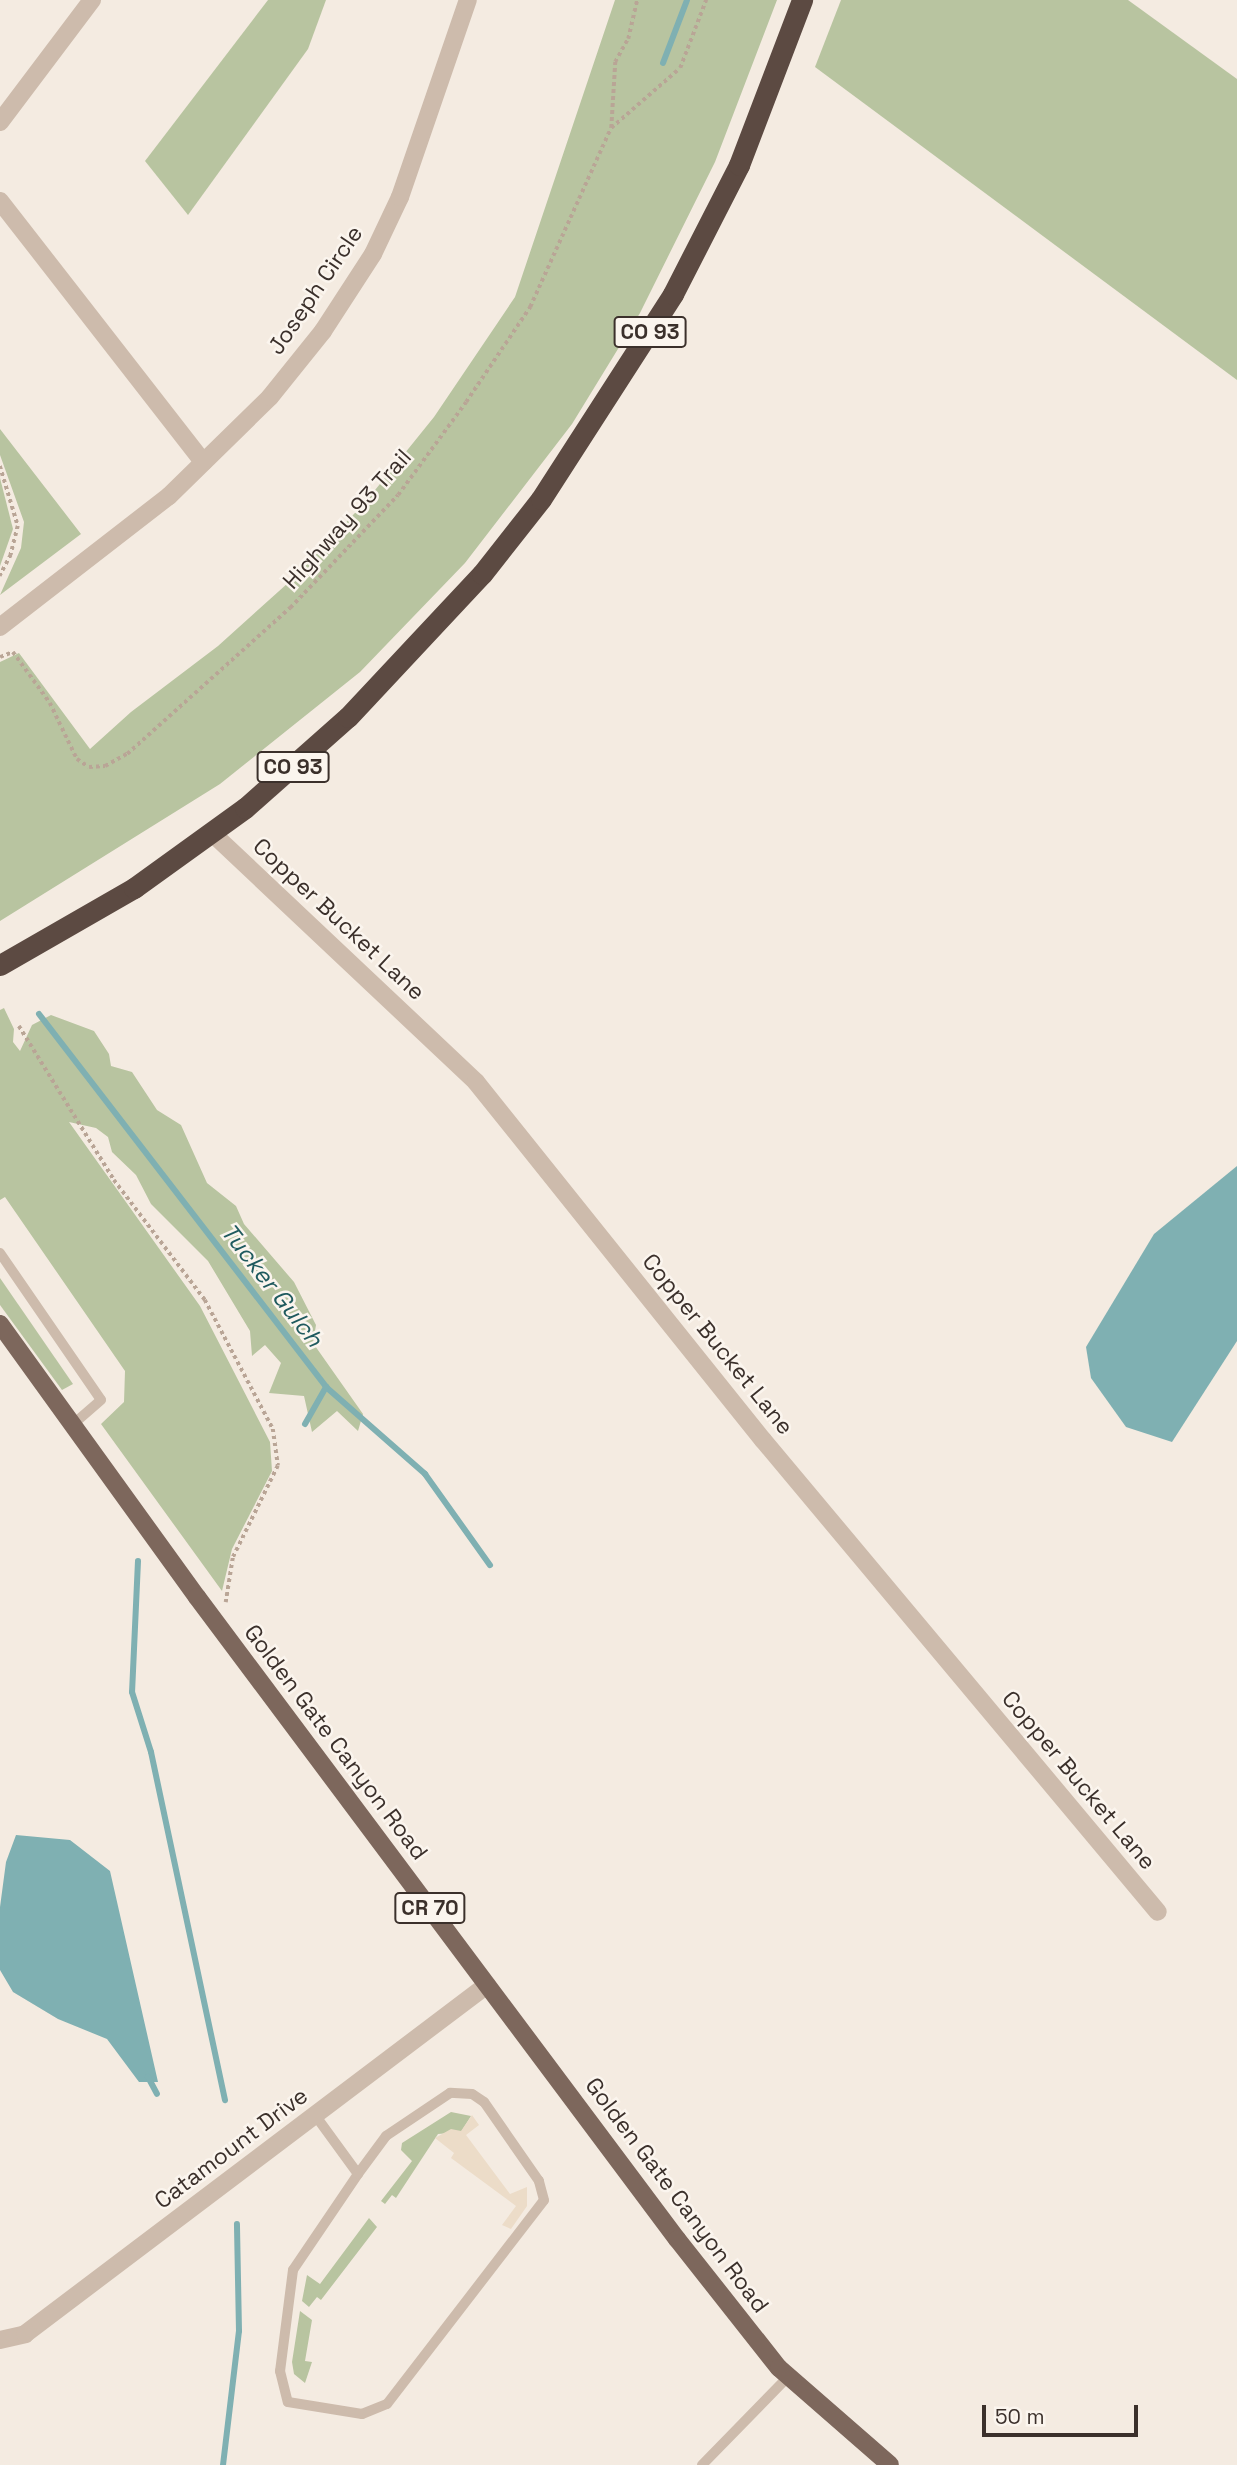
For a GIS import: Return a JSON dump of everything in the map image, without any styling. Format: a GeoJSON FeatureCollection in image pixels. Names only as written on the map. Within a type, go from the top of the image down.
{"type":"FeatureCollection","features":[{"type":"Feature","properties":{"kind":"highway","name":"CO 93"},"geometry":{"type":"LineString","coordinates":[[0,965],[134,888],[212,833],[293,767],[377,688],[436,627],[541,499],[673,294],[739,165],[802,0]]}},
{"type":"Feature","properties":{"kind":"highway"},"geometry":{"type":"LineString","coordinates":[[0,972],[23,953]]}},
{"type":"Feature","properties":{"kind":"main road","name":"Golden Gate Canyon Road"},"geometry":{"type":"LineString","coordinates":[[3,1334],[73,1424],[226,1634],[677,2239],[789,2376],[890,2465]]}},
{"type":"Feature","properties":{"kind":"street"},"geometry":{"type":"LineString","coordinates":[[0,122],[92,0]]}},
{"type":"Feature","properties":{"kind":"street","name":"Joseph Circle"},"geometry":{"type":"LineString","coordinates":[[0,626],[159,504],[270,397],[323,331],[373,254],[400,197],[468,0]]}},
{"type":"Feature","properties":{"kind":"street"},"geometry":{"type":"LineString","coordinates":[[0,201],[203,463]]}},
{"type":"Feature","properties":{"kind":"street","name":"Copper Bucket Lane"},"geometry":{"type":"LineString","coordinates":[[212,833],[476,1082],[763,1440],[1158,1912]]}},
{"type":"Feature","properties":{"kind":"street","name":"Catamount Drive"},"geometry":{"type":"LineString","coordinates":[[0,2340],[25,2333],[487,1985]]}},
{"type":"Feature","properties":{"kind":"lane"},"geometry":{"type":"LineString","coordinates":[[0,1253],[101,1400],[73,1424]]}},
{"type":"Feature","properties":{"kind":"lane"},"geometry":{"type":"LineString","coordinates":[[450,2093],[472,2094],[484,2102],[539,2181],[544,2200],[387,2404],[362,2414],[288,2402],[280,2371],[293,2270],[358,2175],[386,2136],[450,2093]]}},
{"type":"Feature","properties":{"kind":"lane"},"geometry":{"type":"LineString","coordinates":[[315,2115],[358,2175]]}},
{"type":"Feature","properties":{"kind":"lane"},"geometry":{"type":"LineString","coordinates":[[702,2465],[789,2376]]}},
{"type":"Feature","properties":{"kind":"path"},"geometry":{"type":"LineString","coordinates":[[611,128],[615,62],[628,39],[637,0]]}},
{"type":"Feature","properties":{"kind":"path","name":"Highway 93 Trail"},"geometry":{"type":"LineString","coordinates":[[0,657],[13,652],[50,703],[77,759],[89,767],[105,766],[127,754],[290,608],[398,495],[530,307],[611,128],[680,68],[706,0]]}},
{"type":"Feature","properties":{"kind":"path"},"geometry":{"type":"LineString","coordinates":[[0,466],[18,526],[11,555],[0,576]]}},
{"type":"Feature","properties":{"kind":"path"},"geometry":{"type":"LineString","coordinates":[[19,1026],[114,1180],[205,1300],[274,1429],[278,1466],[233,1558],[226,1634]]}},
{"type":"Feature","properties":{"kind":"green space"},"geometry":{"type":"Polygon","coordinates":[[[268,0],[326,0],[308,49],[188,215],[145,161],[268,0]]]}},
{"type":"Feature","properties":{"kind":"green space"},"geometry":{"type":"Polygon","coordinates":[[[615,0],[777,0],[715,162],[640,313],[572,424],[465,563],[360,672],[220,784],[0,921],[0,662],[19,653],[90,749],[131,712],[218,646],[298,574],[367,500],[434,417],[515,297],[615,0]]]}},
{"type":"Feature","properties":{"kind":"green space"},"geometry":{"type":"Polygon","coordinates":[[[841,0],[1128,0],[1237,79],[1237,380],[815,67],[841,0]]]}},
{"type":"Feature","properties":{"kind":"green space"},"geometry":{"type":"Polygon","coordinates":[[[0,429],[81,534],[0,595],[21,548],[24,522],[0,455],[0,429]]]}},
{"type":"Feature","properties":{"kind":"green space"},"geometry":{"type":"Polygon","coordinates":[[[0,478],[13,529],[0,566],[0,478]]]}},
{"type":"Feature","properties":{"kind":"green space"},"geometry":{"type":"Polygon","coordinates":[[[4,1008],[14,1029],[13,1042],[20,1051],[32,1025],[51,1015],[94,1031],[109,1054],[111,1066],[132,1072],[157,1110],[181,1125],[207,1183],[236,1206],[244,1224],[294,1282],[316,1325],[313,1343],[363,1414],[358,1431],[337,1411],[312,1432],[304,1396],[269,1393],[281,1363],[265,1345],[252,1356],[250,1331],[208,1261],[151,1204],[136,1175],[112,1152],[108,1137],[96,1128],[69,1122],[200,1306],[270,1442],[272,1471],[232,1549],[222,1591],[101,1424],[124,1402],[125,1371],[5,1197],[0,1200],[0,1010],[4,1008]]]}},
{"type":"Feature","properties":{"kind":"green space"},"geometry":{"type":"Polygon","coordinates":[[[0,1278],[73,1384],[62,1390],[0,1305],[0,1278]]]}},
{"type":"Feature","properties":{"kind":"green space"},"geometry":{"type":"Polygon","coordinates":[[[451,2112],[471,2116],[461,2132],[438,2134],[396,2198],[392,2195],[385,2204],[381,2201],[412,2161],[401,2150],[402,2143],[451,2112]]]}},
{"type":"Feature","properties":{"kind":"green space"},"geometry":{"type":"Polygon","coordinates":[[[369,2218],[377,2227],[321,2300],[317,2297],[309,2307],[302,2301],[307,2275],[320,2284],[369,2218]]]}},
{"type":"Feature","properties":{"kind":"green space"},"geometry":{"type":"Polygon","coordinates":[[[300,2311],[312,2320],[305,2361],[312,2362],[305,2383],[294,2374],[292,2362],[300,2311]]]}},
{"type":"Feature","properties":{"kind":"shaded area"},"geometry":{"type":"Polygon","coordinates":[[[472,2115],[479,2125],[466,2135],[510,2194],[527,2187],[527,2206],[511,2229],[502,2225],[516,2206],[451,2158],[454,2153],[435,2138],[451,2129],[461,2131],[472,2115]]]}},
{"type":"Feature","properties":{"kind":"water"},"geometry":{"type":"Polygon","coordinates":[[[1237,1166],[1237,1341],[1172,1442],[1126,1427],[1091,1378],[1086,1347],[1154,1234],[1237,1166]]]}},
{"type":"Feature","properties":{"kind":"water"},"geometry":{"type":"Polygon","coordinates":[[[16,1835],[70,1840],[110,1871],[158,2082],[139,2082],[107,2039],[58,2019],[13,1992],[0,1970],[0,1907],[6,1862],[16,1835]]]}},
{"type":"Feature","properties":{"kind":"waterway"},"geometry":{"type":"LineString","coordinates":[[663,63],[687,0]]}},
{"type":"Feature","properties":{"kind":"waterway","name":"Tucker Gulch"},"geometry":{"type":"LineString","coordinates":[[39,1014],[326,1387],[425,1474],[490,1565]]}},
{"type":"Feature","properties":{"kind":"waterway"},"geometry":{"type":"LineString","coordinates":[[305,1424],[326,1387]]}},
{"type":"Feature","properties":{"kind":"waterway"},"geometry":{"type":"LineString","coordinates":[[138,1561],[132,1692],[151,1752],[225,2100]]}},
{"type":"Feature","properties":{"kind":"waterway"},"geometry":{"type":"LineString","coordinates":[[148,2077],[157,2094]]}},
{"type":"Feature","properties":{"kind":"waterway"},"geometry":{"type":"LineString","coordinates":[[223,2465],[239,2331],[237,2224]]}}]}
